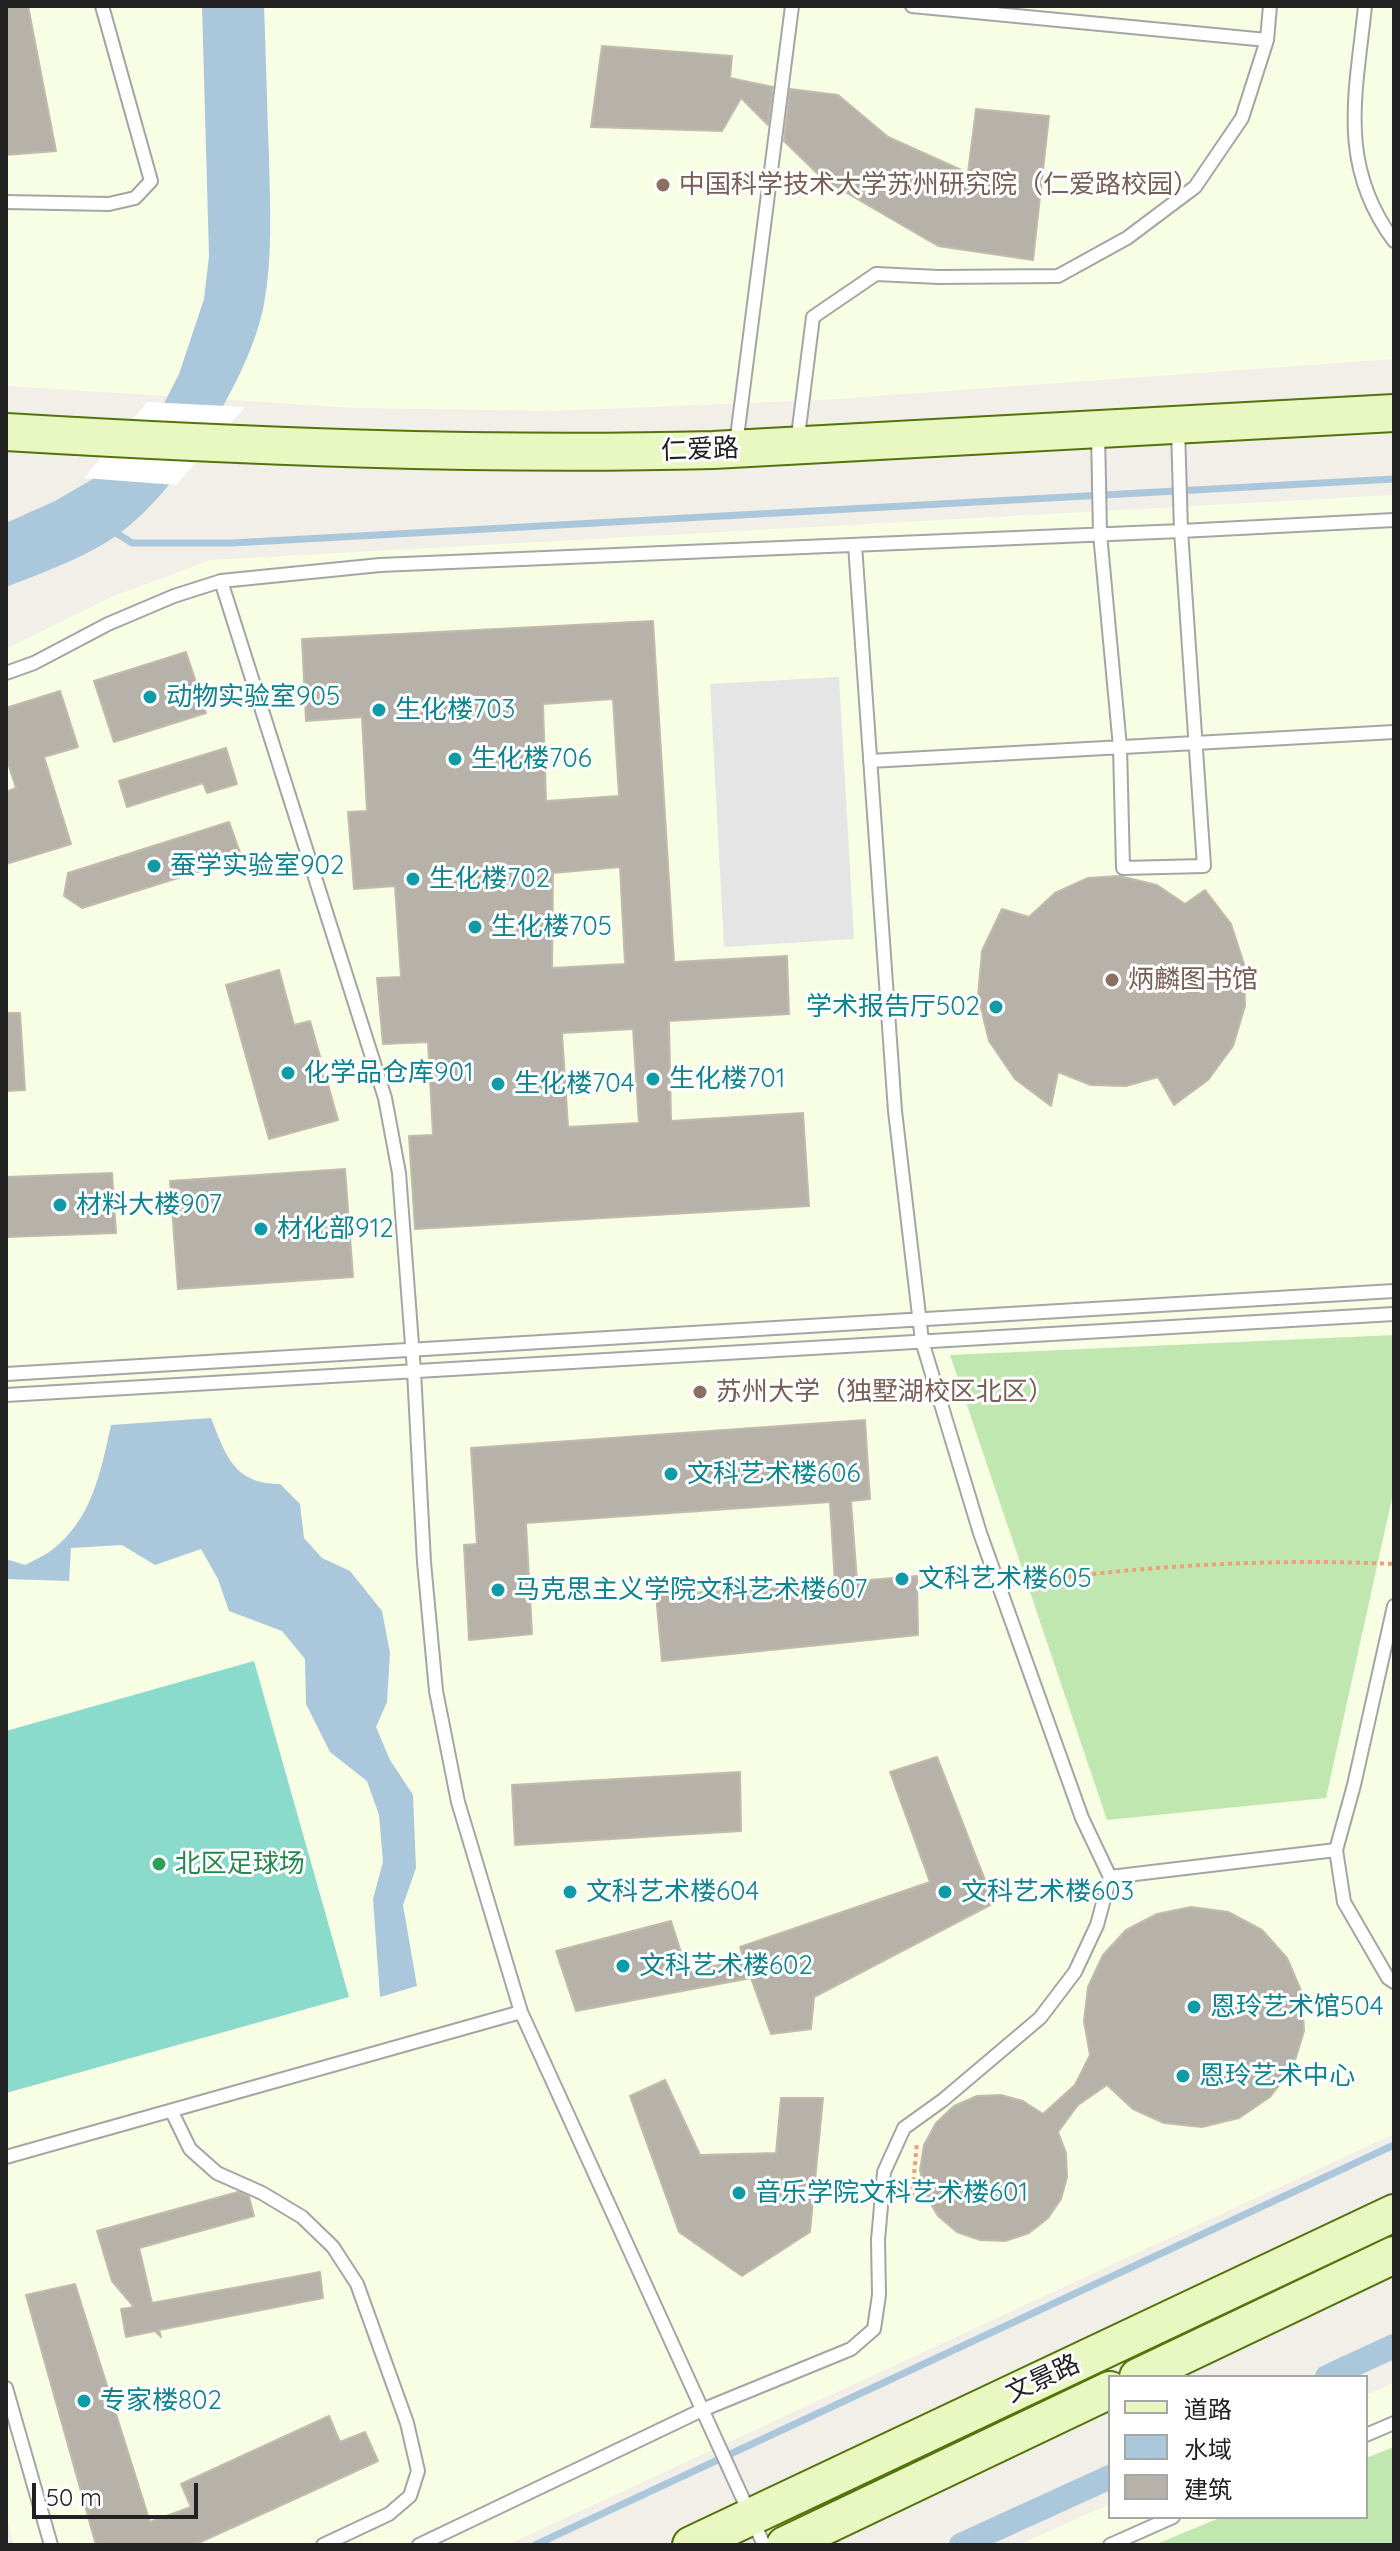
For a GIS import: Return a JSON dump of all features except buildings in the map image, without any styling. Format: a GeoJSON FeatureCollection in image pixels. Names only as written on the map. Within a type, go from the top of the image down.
{"type":"FeatureCollection","features":[{"type":"Feature","properties":{"kind":"main road","name":"仁爱路"},"geometry":{"type":"LineString","coordinates":[[6,432],[551,452],[735,449],[1394,413]]}},
{"type":"Feature","properties":{"kind":"main road","name":"文景路"},"geometry":{"type":"LineString","coordinates":[[691,2545],[757,2531],[1394,2213]]}},
{"type":"Feature","properties":{"kind":"main road"},"geometry":{"type":"LineString","coordinates":[[1142,2375],[1394,2255]]}},
{"type":"Feature","properties":{"kind":"main road","name":"文景路"},"geometry":{"type":"LineString","coordinates":[[785,2545],[1108,2391]]}},
{"type":"Feature","properties":{"kind":"lane"},"geometry":{"type":"LineString","coordinates":[[6,202],[109,204],[135,198],[151,181],[102,6]]}},
{"type":"Feature","properties":{"kind":"lane"},"geometry":{"type":"LineString","coordinates":[[735,449],[792,6]]}},
{"type":"Feature","properties":{"kind":"lane"},"geometry":{"type":"LineString","coordinates":[[912,6],[1267,40]]}},
{"type":"Feature","properties":{"kind":"lane"},"geometry":{"type":"LineString","coordinates":[[797,445],[813,317],[876,274],[1058,276],[1127,238],[1195,187],[1242,118],[1267,40],[1270,6]]}},
{"type":"Feature","properties":{"kind":"lane"},"geometry":{"type":"LineString","coordinates":[[1365,6],[1353,126],[1356,158],[1363,187],[1379,222],[1394,241]]}},
{"type":"Feature","properties":{"kind":"lane"},"geometry":{"type":"LineString","coordinates":[[1098,428],[1100,534],[1120,747],[1123,868],[1204,866],[1181,531],[1178,425]]}},
{"type":"Feature","properties":{"kind":"lane"},"geometry":{"type":"LineString","coordinates":[[6,673],[34,663],[108,624],[161,601],[221,581],[380,565],[1394,520]]}},
{"type":"Feature","properties":{"kind":"lane"},"geometry":{"type":"LineString","coordinates":[[419,2545],[702,2410],[851,2349],[874,2329],[879,2295],[878,2240],[884,2172],[904,2128],[943,2100],[1040,2018],[1075,1972],[1097,1925],[1110,1877],[1082,1818],[980,1533],[922,1341],[895,1111],[855,545]]}},
{"type":"Feature","properties":{"kind":"lane"},"geometry":{"type":"LineString","coordinates":[[221,581],[385,1098],[399,1173],[413,1351],[424,1562],[436,1691],[458,1802],[521,2012],[757,2531]]}},
{"type":"Feature","properties":{"kind":"lane"},"geometry":{"type":"LineString","coordinates":[[870,761],[1394,732]]}},
{"type":"Feature","properties":{"kind":"lane"},"geometry":{"type":"LineString","coordinates":[[6,1374],[1394,1291]]}},
{"type":"Feature","properties":{"kind":"lane"},"geometry":{"type":"LineString","coordinates":[[6,1395],[1394,1314]]}},
{"type":"Feature","properties":{"kind":"lane"},"geometry":{"type":"LineString","coordinates":[[1394,1606],[1354,1785],[1336,1850],[1344,1902],[1388,1978],[1394,1982]]}},
{"type":"Feature","properties":{"kind":"lane"},"geometry":{"type":"LineString","coordinates":[[1110,1877],[1336,1850]]}},
{"type":"Feature","properties":{"kind":"lane"},"geometry":{"type":"LineString","coordinates":[[6,2157],[521,2012]]}},
{"type":"Feature","properties":{"kind":"lane"},"geometry":{"type":"LineString","coordinates":[[172,2112],[190,2149],[217,2173],[262,2193],[302,2217],[333,2247],[357,2284],[407,2423],[418,2471],[410,2496],[389,2514],[323,2545]]}},
{"type":"Feature","properties":{"kind":"lane"},"geometry":{"type":"LineString","coordinates":[[6,2388],[51,2545]]}},
{"type":"Feature","properties":{"kind":"lane"},"geometry":{"type":"LineString","coordinates":[[1368,2434],[1394,2423]]}},
{"type":"Feature","properties":{"kind":"lane"},"geometry":{"type":"LineString","coordinates":[[1110,2545],[1129,2541],[1169,2519]]}},
{"type":"Feature","properties":{"kind":"path"},"geometry":{"type":"LineString","coordinates":[[999,1586],[1089,1573],[1201,1566],[1320,1560],[1394,1564]]}},
{"type":"Feature","properties":{"kind":"path"},"geometry":{"type":"LineString","coordinates":[[912,2197],[917,2142]]}},
{"type":"Feature","properties":{"kind":"shaded area","name":"中国科学技术大学苏州研究院（仁爱路校园）"},"geometry":{"type":"Polygon","coordinates":[[[6,6],[1394,6],[1394,359],[822,400],[553,411],[357,408],[6,386],[6,6]]]}},
{"type":"Feature","properties":{"kind":"shaded area","name":"苏州大学（独墅湖校区北区）"},"geometry":{"type":"Polygon","coordinates":[[[1394,495],[1394,2134],[507,2545],[14,2545],[6,2516],[6,649],[111,597],[211,560],[1394,495]]]}},
{"type":"Feature","properties":{"kind":"shaded area"},"geometry":{"type":"Polygon","coordinates":[[[839,677],[854,939],[724,947],[710,684],[839,677]]]}},
{"type":"Feature","properties":{"kind":"shaded area","name":"北区足球场"},"geometry":{"type":"Polygon","coordinates":[[[254,1661],[349,1997],[6,2093],[6,1731],[254,1661]]]}},
{"type":"Feature","properties":{"kind":"shaded area"},"geometry":{"type":"Polygon","coordinates":[[[1394,2383],[1394,2545],[1018,2545],[1108,2505],[1108,2519],[1368,2519],[1368,2394],[1394,2383]]]}},
{"type":"Feature","properties":{"kind":"green space"},"geometry":{"type":"Polygon","coordinates":[[[1394,1335],[1394,1489],[1326,1798],[1107,1820],[950,1355],[1394,1335]]]}},
{"type":"Feature","properties":{"kind":"green space"},"geometry":{"type":"Polygon","coordinates":[[[1394,2447],[1394,2545],[1154,2545],[1217,2519],[1368,2519],[1368,2457],[1394,2447]]]}},
{"type":"Feature","properties":{"kind":"water"},"geometry":{"type":"Polygon","coordinates":[[[202,6],[264,6],[270,231],[267,286],[256,333],[228,398],[208,431],[163,492],[139,517],[90,552],[6,587],[6,523],[55,501],[98,476],[160,411],[179,374],[204,299],[209,256],[202,6]]]}},
{"type":"Feature","properties":{"kind":"water"},"geometry":{"type":"Polygon","coordinates":[[[211,1418],[234,1465],[252,1479],[280,1484],[300,1504],[304,1538],[322,1558],[350,1571],[382,1611],[390,1653],[387,1702],[376,1727],[390,1760],[413,1795],[416,1868],[403,1905],[417,1986],[380,1997],[373,1899],[383,1862],[379,1815],[367,1781],[330,1752],[306,1704],[305,1659],[282,1631],[229,1611],[218,1579],[201,1549],[155,1565],[122,1545],[71,1548],[69,1581],[6,1579],[6,1559],[25,1565],[43,1556],[77,1523],[93,1493],[111,1425],[211,1418]]]}},
{"type":"Feature","properties":{"kind":"pier"},"geometry":{"type":"Polygon","coordinates":[[[147,402],[245,407],[176,485],[84,478],[147,402]]]}},
{"type":"Feature","properties":{"kind":"waterway"},"geometry":{"type":"LineString","coordinates":[[113,531],[132,543],[232,543],[1394,479]]}},
{"type":"Feature","properties":{"kind":"waterway"},"geometry":{"type":"LineString","coordinates":[[535,2545],[1394,2145]]}},
{"type":"Feature","properties":{"kind":"waterway"},"geometry":{"type":"LineString","coordinates":[[1331,2375],[1394,2346]]}},
{"type":"Feature","properties":{"kind":"waterway"},"geometry":{"type":"LineString","coordinates":[[961,2545],[1108,2478]]}},
{"type":"Feature","properties":{"kind":"place","name":"中国科学技术大学苏州研究院（仁爱路校园）"},"geometry":{"type":"Point","coordinates":[663,185]}},
{"type":"Feature","properties":{"kind":"place","name":"动物实验室905"},"geometry":{"type":"Point","coordinates":[150,697]}},
{"type":"Feature","properties":{"kind":"place","name":"生化楼703"},"geometry":{"type":"Point","coordinates":[379,710]}},
{"type":"Feature","properties":{"kind":"place","name":"生化楼706"},"geometry":{"type":"Point","coordinates":[455,759]}},
{"type":"Feature","properties":{"kind":"place","name":"蚕学实验室902"},"geometry":{"type":"Point","coordinates":[154,866]}},
{"type":"Feature","properties":{"kind":"place","name":"生化楼702"},"geometry":{"type":"Point","coordinates":[413,879]}},
{"type":"Feature","properties":{"kind":"place","name":"生化楼705"},"geometry":{"type":"Point","coordinates":[475,927]}},
{"type":"Feature","properties":{"kind":"place","name":"炳麟图书馆"},"geometry":{"type":"Point","coordinates":[1112,980]}},
{"type":"Feature","properties":{"kind":"place","name":"学术报告厅502"},"geometry":{"type":"Point","coordinates":[996,1007]}},
{"type":"Feature","properties":{"kind":"place","name":"化学品仓库901"},"geometry":{"type":"Point","coordinates":[288,1073]}},
{"type":"Feature","properties":{"kind":"place","name":"生化楼701"},"geometry":{"type":"Point","coordinates":[653,1079]}},
{"type":"Feature","properties":{"kind":"place","name":"生化楼704"},"geometry":{"type":"Point","coordinates":[498,1084]}},
{"type":"Feature","properties":{"kind":"place","name":"材料大楼907"},"geometry":{"type":"Point","coordinates":[60,1205]}},
{"type":"Feature","properties":{"kind":"place","name":"材化部912"},"geometry":{"type":"Point","coordinates":[261,1229]}},
{"type":"Feature","properties":{"kind":"place","name":"苏州大学（独墅湖校区北区）"},"geometry":{"type":"Point","coordinates":[700,1392]}},
{"type":"Feature","properties":{"kind":"place","name":"文科艺术楼606"},"geometry":{"type":"Point","coordinates":[671,1474]}},
{"type":"Feature","properties":{"kind":"place","name":"文科艺术楼605"},"geometry":{"type":"Point","coordinates":[902,1579]}},
{"type":"Feature","properties":{"kind":"place","name":"马克思主义学院文科艺术楼607"},"geometry":{"type":"Point","coordinates":[498,1590]}},
{"type":"Feature","properties":{"kind":"place","name":"北区足球场"},"geometry":{"type":"Point","coordinates":[159,1864]}},
{"type":"Feature","properties":{"kind":"place","name":"文科艺术楼604"},"geometry":{"type":"Point","coordinates":[570,1892]}},
{"type":"Feature","properties":{"kind":"place","name":"文科艺术楼603"},"geometry":{"type":"Point","coordinates":[945,1892]}},
{"type":"Feature","properties":{"kind":"place","name":"文科艺术楼602"},"geometry":{"type":"Point","coordinates":[623,1966]}},
{"type":"Feature","properties":{"kind":"place","name":"恩玲艺术馆504"},"geometry":{"type":"Point","coordinates":[1194,2007]}},
{"type":"Feature","properties":{"kind":"place","name":"恩玲艺术中心"},"geometry":{"type":"Point","coordinates":[1183,2076]}},
{"type":"Feature","properties":{"kind":"place","name":"音乐学院文科艺术楼601"},"geometry":{"type":"Point","coordinates":[739,2193]}},
{"type":"Feature","properties":{"kind":"place","name":"专家楼802"},"geometry":{"type":"Point","coordinates":[84,2401]}}]}
